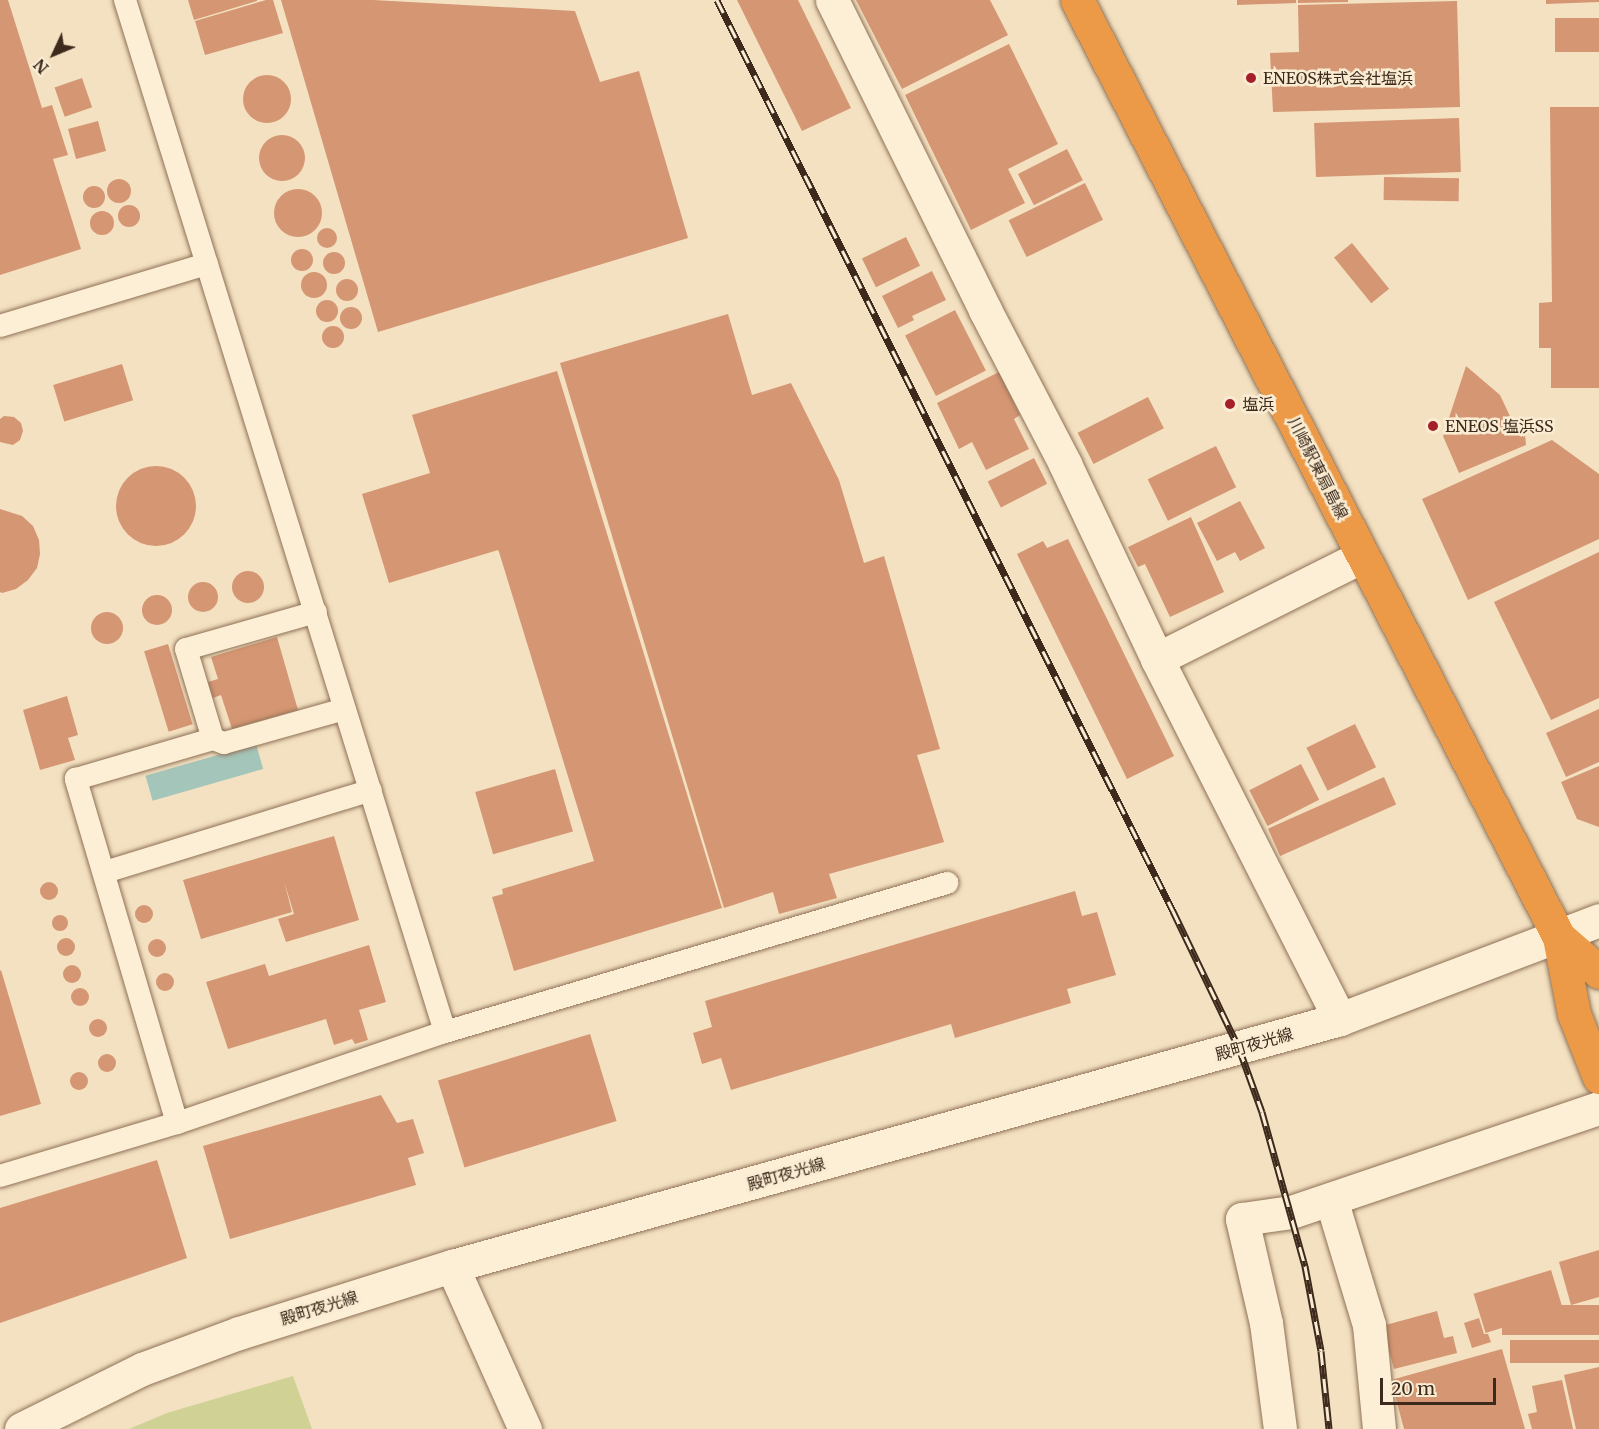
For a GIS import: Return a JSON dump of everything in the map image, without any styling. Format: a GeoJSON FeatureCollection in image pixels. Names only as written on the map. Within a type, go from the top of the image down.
{"type":"FeatureCollection","features":[{"type":"Feature","properties":{"kind":"highway","name":"川崎駅東扇島線"},"geometry":{"type":"LineString","coordinates":[[1077,0],[1559,937],[1574,1014],[1599,1077]]}},
{"type":"Feature","properties":{"kind":"highway","name":"川崎駅東扇島線"},"geometry":{"type":"LineString","coordinates":[[1559,937],[1599,972]]}},
{"type":"Feature","properties":{"kind":"street"},"geometry":{"type":"LineString","coordinates":[[832,0],[985,310],[1065,464],[1157,659],[1340,1019]]}},
{"type":"Feature","properties":{"kind":"street"},"geometry":{"type":"LineString","coordinates":[[1157,659],[1363,556]]}},
{"type":"Feature","properties":{"kind":"street","name":"殿町夜光線"},"geometry":{"type":"LineString","coordinates":[[21,1429],[163,1361],[239,1333],[452,1266],[1340,1019],[1599,920]]}},
{"type":"Feature","properties":{"kind":"street"},"geometry":{"type":"LineString","coordinates":[[1280,1429],[1266,1323],[1242,1219],[1291,1212],[1599,1108]]}},
{"type":"Feature","properties":{"kind":"street"},"geometry":{"type":"LineString","coordinates":[[1331,1199],[1369,1325],[1379,1429]]}},
{"type":"Feature","properties":{"kind":"street"},"geometry":{"type":"LineString","coordinates":[[452,1266],[525,1429]]}},
{"type":"Feature","properties":{"kind":"lane"},"geometry":{"type":"LineString","coordinates":[[125,0],[445,1032]]}},
{"type":"Feature","properties":{"kind":"lane"},"geometry":{"type":"LineString","coordinates":[[0,326],[207,264]]}},
{"type":"Feature","properties":{"kind":"lane"},"geometry":{"type":"LineString","coordinates":[[213,739],[186,649],[316,612]]}},
{"type":"Feature","properties":{"kind":"lane"},"geometry":{"type":"LineString","coordinates":[[177,1123],[76,779],[213,739],[224,743],[344,709]]}},
{"type":"Feature","properties":{"kind":"lane"},"geometry":{"type":"LineString","coordinates":[[105,872],[371,790]]}},
{"type":"Feature","properties":{"kind":"lane"},"geometry":{"type":"LineString","coordinates":[[0,1176],[177,1123],[445,1032],[947,883]]}},
{"type":"Feature","properties":{"kind":"green space"},"geometry":{"type":"Polygon","coordinates":[[[293,1376],[312,1429],[129,1429],[167,1413],[293,1376]]]}},
{"type":"Feature","properties":{"kind":"water"},"geometry":{"type":"Polygon","coordinates":[[[256,744],[263,769],[153,801],[145,776],[256,744]]]}},
{"type":"Feature","properties":{"kind":"building"},"geometry":{"type":"Polygon","coordinates":[[[0,0],[8,0],[42,108],[52,105],[68,155],[53,159],[81,249],[0,275],[0,0]]]}},
{"type":"Feature","properties":{"kind":"building"},"geometry":{"type":"Polygon","coordinates":[[[188,0],[257,0],[257,1],[194,20],[188,0]]]}},
{"type":"Feature","properties":{"kind":"building"},"geometry":{"type":"Polygon","coordinates":[[[266,0],[273,0],[283,33],[205,55],[195,21],[266,0]]]}},
{"type":"Feature","properties":{"kind":"building"},"geometry":{"type":"Polygon","coordinates":[[[281,0],[373,0],[575,11],[600,82],[639,71],[688,238],[378,332],[281,0]]]}},
{"type":"Feature","properties":{"kind":"building"},"geometry":{"type":"Polygon","coordinates":[[[737,0],[798,0],[851,108],[802,131],[737,0]]]}},
{"type":"Feature","properties":{"kind":"building"},"geometry":{"type":"Polygon","coordinates":[[[856,0],[990,0],[1008,35],[902,89],[856,0]]]}},
{"type":"Feature","properties":{"kind":"building"},"geometry":{"type":"Polygon","coordinates":[[[1237,0],[1296,0],[1296,3],[1237,5],[1237,0]]]}},
{"type":"Feature","properties":{"kind":"building"},"geometry":{"type":"Polygon","coordinates":[[[1298,0],[1348,0],[1348,2],[1298,3],[1298,0]]]}},
{"type":"Feature","properties":{"kind":"building"},"geometry":{"type":"Polygon","coordinates":[[[1546,0],[1599,0],[1599,2],[1546,4],[1546,0]]]}},
{"type":"Feature","properties":{"kind":"building"},"geometry":{"type":"Polygon","coordinates":[[[1457,1],[1460,107],[1273,112],[1270,53],[1299,52],[1298,5],[1457,1]]]}},
{"type":"Feature","properties":{"kind":"building"},"geometry":{"type":"Polygon","coordinates":[[[1555,18],[1599,18],[1599,52],[1555,52],[1555,18]]]}},
{"type":"Feature","properties":{"kind":"building"},"geometry":{"type":"Polygon","coordinates":[[[1009,44],[1058,144],[1008,169],[1025,203],[971,230],[905,95],[1009,44]]]}},
{"type":"Feature","properties":{"kind":"building"},"geometry":{"type":"Polygon","coordinates":[[[262,75],[272,75],[284,82],[291,94],[291,104],[284,116],[272,123],[262,123],[247,112],[243,104],[243,94],[254,79],[262,75]]]}},
{"type":"Feature","properties":{"kind":"building"},"geometry":{"type":"Polygon","coordinates":[[[82,78],[92,107],[65,117],[55,87],[82,78]]]}},
{"type":"Feature","properties":{"kind":"building"},"geometry":{"type":"Polygon","coordinates":[[[1550,107],[1599,107],[1599,388],[1551,388],[1551,348],[1539,348],[1539,303],[1552,302],[1550,107]]]}},
{"type":"Feature","properties":{"kind":"building"},"geometry":{"type":"Polygon","coordinates":[[[1459,118],[1461,172],[1316,177],[1314,123],[1459,118]]]}},
{"type":"Feature","properties":{"kind":"building"},"geometry":{"type":"Polygon","coordinates":[[[98,121],[106,151],[76,159],[68,129],[98,121]]]}},
{"type":"Feature","properties":{"kind":"building"},"geometry":{"type":"Polygon","coordinates":[[[282,135],[298,142],[305,158],[298,174],[282,181],[266,174],[259,158],[266,142],[282,135]]]}},
{"type":"Feature","properties":{"kind":"building"},"geometry":{"type":"Polygon","coordinates":[[[1067,149],[1083,180],[1034,205],[1018,174],[1067,149]]]}},
{"type":"Feature","properties":{"kind":"building"},"geometry":{"type":"Polygon","coordinates":[[[1384,177],[1459,178],[1459,201],[1384,200],[1384,177]]]}},
{"type":"Feature","properties":{"kind":"building"},"geometry":{"type":"Polygon","coordinates":[[[119,179],[124,180],[130,186],[130,196],[124,202],[119,203],[114,202],[108,196],[107,191],[108,186],[114,180],[119,179]]]}},
{"type":"Feature","properties":{"kind":"building"},"geometry":{"type":"Polygon","coordinates":[[[1085,183],[1103,220],[1027,257],[1009,220],[1085,183]]]}},
{"type":"Feature","properties":{"kind":"building"},"geometry":{"type":"Polygon","coordinates":[[[94,186],[102,189],[105,197],[102,205],[94,208],[86,205],[83,197],[86,189],[94,186]]]}},
{"type":"Feature","properties":{"kind":"building"},"geometry":{"type":"Polygon","coordinates":[[[298,189],[315,196],[322,213],[315,230],[298,237],[281,230],[274,213],[281,196],[298,189]]]}},
{"type":"Feature","properties":{"kind":"building"},"geometry":{"type":"Polygon","coordinates":[[[129,205],[137,208],[140,216],[137,224],[129,227],[121,224],[118,216],[121,208],[129,205]]]}},
{"type":"Feature","properties":{"kind":"building"},"geometry":{"type":"Polygon","coordinates":[[[102,211],[107,212],[113,218],[113,228],[107,234],[102,235],[97,234],[91,228],[90,223],[91,218],[97,212],[102,211]]]}},
{"type":"Feature","properties":{"kind":"building"},"geometry":{"type":"Polygon","coordinates":[[[323,228],[331,228],[337,234],[337,242],[331,248],[323,248],[317,242],[317,234],[323,228]]]}},
{"type":"Feature","properties":{"kind":"building"},"geometry":{"type":"Polygon","coordinates":[[[906,237],[920,266],[876,287],[862,258],[906,237]]]}},
{"type":"Feature","properties":{"kind":"building"},"geometry":{"type":"Polygon","coordinates":[[[1352,243],[1389,289],[1371,303],[1334,257],[1352,243]]]}},
{"type":"Feature","properties":{"kind":"building"},"geometry":{"type":"Polygon","coordinates":[[[302,249],[310,252],[313,260],[310,268],[302,271],[294,268],[291,260],[294,252],[302,249]]]}},
{"type":"Feature","properties":{"kind":"building"},"geometry":{"type":"Polygon","coordinates":[[[334,252],[342,255],[345,263],[342,271],[334,274],[326,271],[323,263],[326,255],[334,252]]]}},
{"type":"Feature","properties":{"kind":"building"},"geometry":{"type":"Polygon","coordinates":[[[932,271],[946,300],[912,316],[914,320],[898,328],[882,296],[932,271]]]}},
{"type":"Feature","properties":{"kind":"building"},"geometry":{"type":"Polygon","coordinates":[[[314,272],[323,276],[327,285],[323,294],[314,298],[305,294],[301,285],[305,276],[314,272]]]}},
{"type":"Feature","properties":{"kind":"building"},"geometry":{"type":"Polygon","coordinates":[[[347,279],[355,282],[358,290],[355,298],[347,301],[339,298],[336,290],[339,282],[347,279]]]}},
{"type":"Feature","properties":{"kind":"building"},"geometry":{"type":"Polygon","coordinates":[[[327,300],[337,307],[338,311],[331,321],[327,322],[317,315],[316,311],[323,301],[327,300]]]}},
{"type":"Feature","properties":{"kind":"building"},"geometry":{"type":"Polygon","coordinates":[[[351,307],[361,314],[362,318],[355,328],[351,329],[341,322],[340,318],[347,308],[351,307]]]}},
{"type":"Feature","properties":{"kind":"building"},"geometry":{"type":"Polygon","coordinates":[[[955,310],[986,371],[936,396],[905,335],[955,310]]]}},
{"type":"Feature","properties":{"kind":"building"},"geometry":{"type":"Polygon","coordinates":[[[728,314],[752,395],[791,383],[839,480],[864,563],[884,556],[940,749],[917,755],[944,842],[829,874],[837,898],[779,914],[773,892],[724,908],[560,363],[728,314]]]}},
{"type":"Feature","properties":{"kind":"building"},"geometry":{"type":"Polygon","coordinates":[[[329,326],[337,326],[344,333],[344,341],[337,348],[329,348],[322,341],[322,333],[329,326]]]}},
{"type":"Feature","properties":{"kind":"building"},"geometry":{"type":"Polygon","coordinates":[[[122,364],[133,400],[64,421],[53,385],[122,364]]]}},
{"type":"Feature","properties":{"kind":"building"},"geometry":{"type":"Polygon","coordinates":[[[1466,366],[1500,395],[1515,427],[1524,424],[1526,445],[1459,473],[1443,436],[1466,366]]]}},
{"type":"Feature","properties":{"kind":"building"},"geometry":{"type":"Polygon","coordinates":[[[557,371],[722,908],[514,971],[492,897],[503,894],[502,889],[594,861],[499,552],[498,550],[389,583],[362,494],[430,473],[412,415],[557,371]]]}},
{"type":"Feature","properties":{"kind":"building"},"geometry":{"type":"Polygon","coordinates":[[[999,372],[1020,415],[1014,419],[1029,449],[986,470],[972,442],[959,449],[937,403],[999,372]]]}},
{"type":"Feature","properties":{"kind":"building"},"geometry":{"type":"Polygon","coordinates":[[[1148,397],[1164,428],[1094,464],[1078,433],[1148,397]]]}},
{"type":"Feature","properties":{"kind":"building"},"geometry":{"type":"Polygon","coordinates":[[[4,416],[14,417],[21,423],[23,431],[20,440],[13,445],[0,442],[0,419],[4,416]]]}},
{"type":"Feature","properties":{"kind":"building"},"geometry":{"type":"Polygon","coordinates":[[[1552,440],[1599,474],[1599,539],[1468,600],[1422,499],[1552,440]]]}},
{"type":"Feature","properties":{"kind":"building"},"geometry":{"type":"Polygon","coordinates":[[[1216,446],[1236,487],[1168,521],[1148,479],[1216,446]]]}},
{"type":"Feature","properties":{"kind":"building"},"geometry":{"type":"Polygon","coordinates":[[[1034,458],[1047,484],[1001,507],[988,482],[1034,458]]]}},
{"type":"Feature","properties":{"kind":"building"},"geometry":{"type":"Polygon","coordinates":[[[156,466],[171,469],[184,478],[193,491],[196,506],[193,521],[184,534],[171,543],[156,546],[141,543],[128,534],[119,521],[116,506],[119,491],[128,478],[141,469],[156,466]]]}},
{"type":"Feature","properties":{"kind":"building"},"geometry":{"type":"Polygon","coordinates":[[[1240,501],[1265,548],[1240,561],[1235,552],[1217,561],[1197,523],[1240,501]]]}},
{"type":"Feature","properties":{"kind":"building"},"geometry":{"type":"Polygon","coordinates":[[[0,509],[22,516],[33,526],[39,540],[40,554],[37,568],[28,580],[16,589],[2,593],[0,592],[0,509]]]}},
{"type":"Feature","properties":{"kind":"building"},"geometry":{"type":"Polygon","coordinates":[[[1191,517],[1224,592],[1170,617],[1145,564],[1138,567],[1128,547],[1191,517]]]}},
{"type":"Feature","properties":{"kind":"building"},"geometry":{"type":"Polygon","coordinates":[[[1068,539],[1174,756],[1127,779],[1017,554],[1043,541],[1047,548],[1068,539]]]}},
{"type":"Feature","properties":{"kind":"building"},"geometry":{"type":"Polygon","coordinates":[[[1599,552],[1599,698],[1551,720],[1494,602],[1599,552]]]}},
{"type":"Feature","properties":{"kind":"building"},"geometry":{"type":"Polygon","coordinates":[[[248,571],[259,576],[264,587],[259,598],[248,603],[237,598],[232,587],[237,576],[248,571]]]}},
{"type":"Feature","properties":{"kind":"building"},"geometry":{"type":"Polygon","coordinates":[[[203,582],[214,586],[218,597],[214,608],[203,612],[192,608],[188,597],[192,586],[203,582]]]}},
{"type":"Feature","properties":{"kind":"building"},"geometry":{"type":"Polygon","coordinates":[[[157,595],[168,599],[172,610],[168,621],[157,625],[146,621],[142,610],[146,599],[157,595]]]}},
{"type":"Feature","properties":{"kind":"building"},"geometry":{"type":"Polygon","coordinates":[[[107,612],[119,616],[123,628],[119,640],[107,644],[95,640],[91,628],[95,616],[107,612]]]}},
{"type":"Feature","properties":{"kind":"building"},"geometry":{"type":"Polygon","coordinates":[[[277,637],[298,710],[232,729],[221,695],[213,698],[208,682],[218,679],[211,657],[277,637]]]}},
{"type":"Feature","properties":{"kind":"building"},"geometry":{"type":"Polygon","coordinates":[[[168,644],[193,724],[169,732],[144,651],[168,644]]]}},
{"type":"Feature","properties":{"kind":"building"},"geometry":{"type":"Polygon","coordinates":[[[67,696],[78,735],[68,738],[75,760],[40,770],[23,710],[67,696]]]}},
{"type":"Feature","properties":{"kind":"building"},"geometry":{"type":"Polygon","coordinates":[[[1599,709],[1599,762],[1566,777],[1546,733],[1599,709]]]}},
{"type":"Feature","properties":{"kind":"building"},"geometry":{"type":"Polygon","coordinates":[[[1355,724],[1376,767],[1328,791],[1306,748],[1355,724]]]}},
{"type":"Feature","properties":{"kind":"building"},"geometry":{"type":"Polygon","coordinates":[[[1301,764],[1319,800],[1267,826],[1249,790],[1301,764]]]}},
{"type":"Feature","properties":{"kind":"building"},"geometry":{"type":"Polygon","coordinates":[[[1599,766],[1599,827],[1577,819],[1561,782],[1599,766]]]}},
{"type":"Feature","properties":{"kind":"building"},"geometry":{"type":"Polygon","coordinates":[[[555,769],[573,831],[493,854],[475,792],[555,769]]]}},
{"type":"Feature","properties":{"kind":"building"},"geometry":{"type":"Polygon","coordinates":[[[1384,777],[1396,804],[1280,856],[1268,829],[1384,777]]]}},
{"type":"Feature","properties":{"kind":"building"},"geometry":{"type":"Polygon","coordinates":[[[334,836],[359,920],[286,942],[278,919],[294,914],[284,881],[292,912],[201,939],[183,880],[334,836]]]}},
{"type":"Feature","properties":{"kind":"building"},"geometry":{"type":"Polygon","coordinates":[[[49,882],[55,885],[58,891],[55,897],[49,900],[43,897],[40,891],[43,885],[49,882]]]}},
{"type":"Feature","properties":{"kind":"building"},"geometry":{"type":"Polygon","coordinates":[[[1075,891],[1082,916],[1097,912],[1116,975],[1067,989],[1071,1003],[955,1038],[951,1024],[731,1090],[721,1058],[702,1064],[693,1033],[712,1027],[705,1001],[1075,891]]]}},
{"type":"Feature","properties":{"kind":"building"},"geometry":{"type":"Polygon","coordinates":[[[144,905],[150,908],[153,914],[150,920],[144,923],[138,920],[135,914],[138,908],[144,905]]]}},
{"type":"Feature","properties":{"kind":"building"},"geometry":{"type":"Polygon","coordinates":[[[60,915],[66,917],[68,923],[66,929],[60,931],[54,929],[52,923],[54,917],[60,915]]]}},
{"type":"Feature","properties":{"kind":"building"},"geometry":{"type":"Polygon","coordinates":[[[66,938],[72,941],[75,947],[72,953],[66,956],[60,953],[57,947],[60,941],[66,938]]]}},
{"type":"Feature","properties":{"kind":"building"},"geometry":{"type":"Polygon","coordinates":[[[157,939],[163,942],[166,948],[163,954],[157,957],[151,954],[148,948],[151,942],[157,939]]]}},
{"type":"Feature","properties":{"kind":"building"},"geometry":{"type":"Polygon","coordinates":[[[369,945],[386,1002],[359,1010],[368,1040],[355,1044],[352,1039],[334,1045],[326,1019],[228,1049],[206,982],[265,964],[269,976],[369,945]]]}},
{"type":"Feature","properties":{"kind":"building"},"geometry":{"type":"Polygon","coordinates":[[[72,965],[78,968],[81,974],[78,980],[72,983],[66,980],[63,974],[66,968],[72,965]]]}},
{"type":"Feature","properties":{"kind":"building"},"geometry":{"type":"Polygon","coordinates":[[[0,971],[41,1104],[0,1116],[0,971]]]}},
{"type":"Feature","properties":{"kind":"building"},"geometry":{"type":"Polygon","coordinates":[[[165,973],[171,976],[174,982],[171,988],[165,991],[159,988],[156,982],[159,976],[165,973]]]}},
{"type":"Feature","properties":{"kind":"building"},"geometry":{"type":"Polygon","coordinates":[[[80,988],[86,991],[89,997],[86,1003],[80,1006],[74,1003],[71,997],[74,991],[80,988]]]}},
{"type":"Feature","properties":{"kind":"building"},"geometry":{"type":"Polygon","coordinates":[[[98,1019],[104,1022],[107,1028],[104,1034],[98,1037],[92,1034],[89,1028],[92,1022],[98,1019]]]}},
{"type":"Feature","properties":{"kind":"building"},"geometry":{"type":"Polygon","coordinates":[[[590,1034],[617,1121],[465,1168],[438,1080],[590,1034]]]}},
{"type":"Feature","properties":{"kind":"building"},"geometry":{"type":"Polygon","coordinates":[[[107,1054],[113,1057],[116,1063],[113,1069],[107,1072],[101,1069],[98,1063],[101,1057],[107,1054]]]}},
{"type":"Feature","properties":{"kind":"building"},"geometry":{"type":"Polygon","coordinates":[[[75,1072],[83,1072],[88,1077],[86,1088],[75,1090],[70,1085],[70,1077],[75,1072]]]}},
{"type":"Feature","properties":{"kind":"building"},"geometry":{"type":"Polygon","coordinates":[[[381,1095],[397,1123],[413,1119],[424,1153],[408,1158],[416,1185],[230,1239],[203,1146],[381,1095]]]}},
{"type":"Feature","properties":{"kind":"building"},"geometry":{"type":"Polygon","coordinates":[[[157,1160],[187,1258],[0,1323],[0,1208],[157,1160]]]}},
{"type":"Feature","properties":{"kind":"building"},"geometry":{"type":"Polygon","coordinates":[[[1599,1250],[1599,1297],[1571,1305],[1559,1262],[1599,1250]]]}},
{"type":"Feature","properties":{"kind":"building"},"geometry":{"type":"Polygon","coordinates":[[[1551,1270],[1563,1309],[1486,1333],[1474,1294],[1551,1270]]]}},
{"type":"Feature","properties":{"kind":"building"},"geometry":{"type":"Polygon","coordinates":[[[1502,1305],[1599,1305],[1599,1335],[1502,1335],[1502,1305]]]}},
{"type":"Feature","properties":{"kind":"building"},"geometry":{"type":"Polygon","coordinates":[[[1437,1311],[1444,1338],[1453,1336],[1457,1353],[1394,1369],[1382,1326],[1437,1311]]]}},
{"type":"Feature","properties":{"kind":"building"},"geometry":{"type":"Polygon","coordinates":[[[1479,1318],[1484,1334],[1488,1334],[1491,1342],[1472,1348],[1464,1323],[1479,1318]]]}},
{"type":"Feature","properties":{"kind":"building"},"geometry":{"type":"Polygon","coordinates":[[[1510,1340],[1599,1340],[1599,1363],[1510,1363],[1510,1340]]]}},
{"type":"Feature","properties":{"kind":"building"},"geometry":{"type":"Polygon","coordinates":[[[1502,1349],[1525,1429],[1404,1429],[1391,1380],[1502,1349]]]}},
{"type":"Feature","properties":{"kind":"building"},"geometry":{"type":"Polygon","coordinates":[[[1599,1367],[1599,1429],[1576,1429],[1564,1375],[1599,1367]]]}},
{"type":"Feature","properties":{"kind":"building"},"geometry":{"type":"Polygon","coordinates":[[[1562,1380],[1573,1429],[1532,1429],[1528,1414],[1537,1412],[1532,1386],[1562,1380]]]}},
{"type":"Feature","properties":{"kind":"railway"},"geometry":{"type":"LineString","coordinates":[[717,0],[1173,911],[1239,1048],[1262,1112],[1305,1266],[1321,1351],[1329,1429]]}},
{"type":"Feature","properties":{"kind":"place","name":"ENEOS株式会社塩浜"},"geometry":{"type":"Point","coordinates":[1251,78]}},
{"type":"Feature","properties":{"kind":"place","name":"塩浜"},"geometry":{"type":"Point","coordinates":[1230,404]}},
{"type":"Feature","properties":{"kind":"place","name":"ENEOS 塩浜SS"},"geometry":{"type":"Point","coordinates":[1433,426]}}]}
